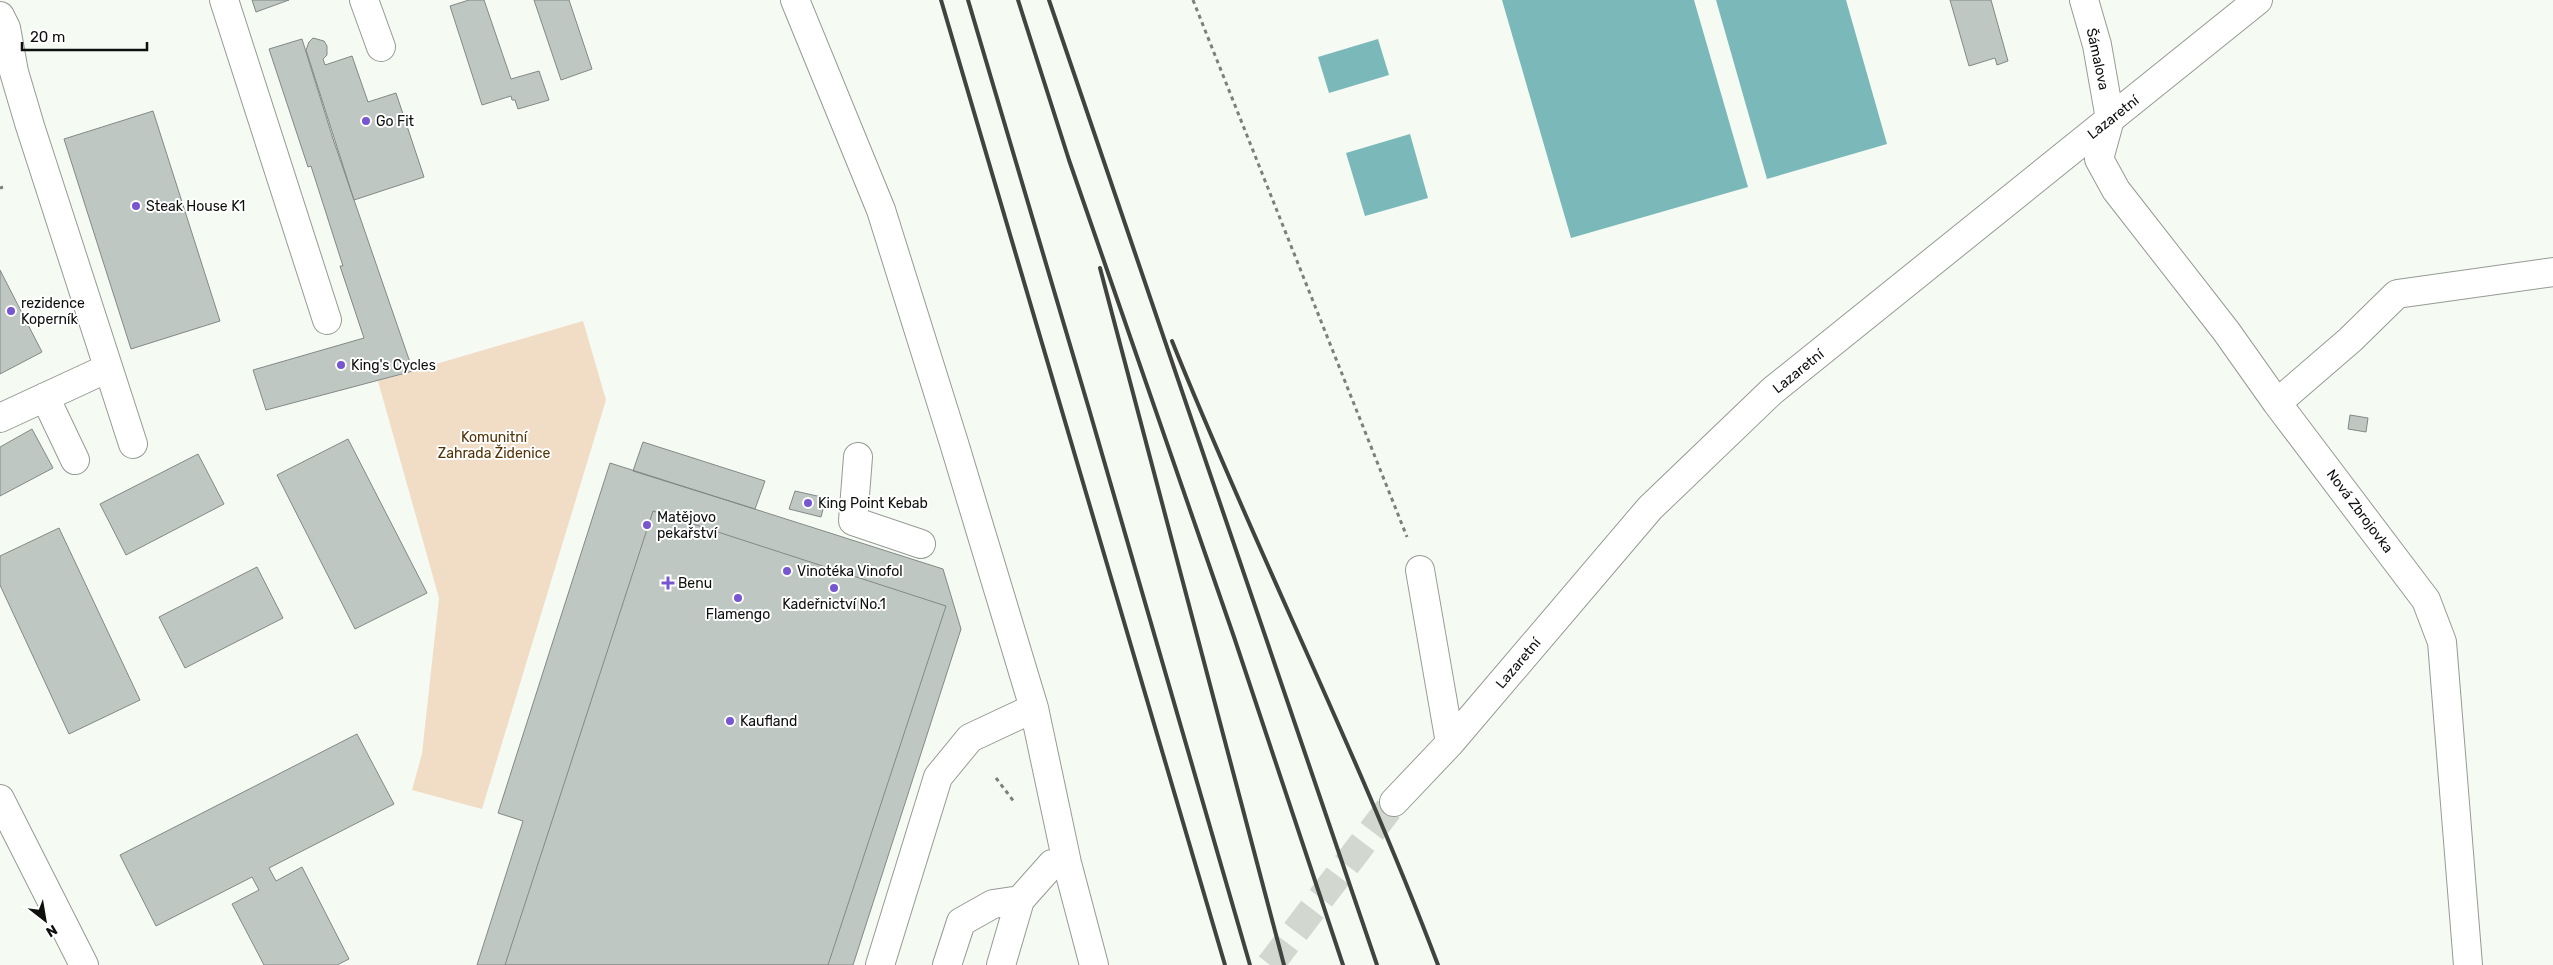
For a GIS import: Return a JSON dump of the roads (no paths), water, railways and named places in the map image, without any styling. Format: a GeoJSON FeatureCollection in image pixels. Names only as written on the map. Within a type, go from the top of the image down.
{"type":"FeatureCollection","features":[{"type":"Feature","properties":{"kind":"street"},"geometry":{"type":"LineString","coordinates":[[224,0],[327,320]]}},
{"type":"Feature","properties":{"kind":"street"},"geometry":{"type":"LineString","coordinates":[[364,0],[381,47]]}},
{"type":"Feature","properties":{"kind":"street"},"geometry":{"type":"LineString","coordinates":[[796,0],[881,210],[1034,708],[1067,863],[1094,965]]}},
{"type":"Feature","properties":{"kind":"street","name":"Šámalova"},"geometry":{"type":"LineString","coordinates":[[2084,0],[2097,45],[2110,119]]}},
{"type":"Feature","properties":{"kind":"street","name":"Lazaretní"},"geometry":{"type":"LineString","coordinates":[[1394,802],[1450,743],[1650,508],[1704,455],[1780,385],[2258,0]]}},
{"type":"Feature","properties":{"kind":"street"},"geometry":{"type":"LineString","coordinates":[[0,16],[6,28],[14,72],[30,126],[133,444]]}},
{"type":"Feature","properties":{"kind":"street","name":"Nová Zbrojovka"},"geometry":{"type":"LineString","coordinates":[[2110,119],[2099,159],[2116,190],[2226,331],[2277,403],[2426,600],[2442,642],[2468,965]]}},
{"type":"Feature","properties":{"kind":"street"},"geometry":{"type":"LineString","coordinates":[[2277,403],[2350,340],[2398,294],[2553,272]]}},
{"type":"Feature","properties":{"kind":"street"},"geometry":{"type":"LineString","coordinates":[[0,418],[108,368]]}},
{"type":"Feature","properties":{"kind":"street"},"geometry":{"type":"LineString","coordinates":[[45,397],[75,460]]}},
{"type":"Feature","properties":{"kind":"street"},"geometry":{"type":"LineString","coordinates":[[858,457],[853,521],[921,544]]}},
{"type":"Feature","properties":{"kind":"street"},"geometry":{"type":"LineString","coordinates":[[1420,570],[1450,743]]}},
{"type":"Feature","properties":{"kind":"street"},"geometry":{"type":"LineString","coordinates":[[880,965],[938,777],[970,738],[1034,708]]}},
{"type":"Feature","properties":{"kind":"street"},"geometry":{"type":"LineString","coordinates":[[0,800],[84,965]]}},
{"type":"Feature","properties":{"kind":"street"},"geometry":{"type":"LineString","coordinates":[[1001,965],[1020,900],[1052,864],[1067,863]]}},
{"type":"Feature","properties":{"kind":"street"},"geometry":{"type":"LineString","coordinates":[[947,965],[961,922],[993,904],[1020,900]]}},
{"type":"Feature","properties":{"kind":"water"},"geometry":{"type":"Polygon","coordinates":[[[1502,0],[1694,0],[1748,187],[1571,238],[1502,0]]]}},
{"type":"Feature","properties":{"kind":"water"},"geometry":{"type":"Polygon","coordinates":[[[1716,0],[1846,0],[1887,144],[1767,179],[1716,0]]]}},
{"type":"Feature","properties":{"kind":"water"},"geometry":{"type":"Polygon","coordinates":[[[1378,39],[1389,75],[1329,93],[1318,57],[1378,39]]]}},
{"type":"Feature","properties":{"kind":"water"},"geometry":{"type":"Polygon","coordinates":[[[1410,134],[1428,198],[1365,216],[1346,153],[1410,134]]]}},
{"type":"Feature","properties":{"kind":"tunnel"},"geometry":{"type":"LineString","coordinates":[[1270,965],[1394,802]]}},
{"type":"Feature","properties":{"kind":"railway"},"geometry":{"type":"LineString","coordinates":[[941,0],[1225,965]]}},
{"type":"Feature","properties":{"kind":"railway"},"geometry":{"type":"LineString","coordinates":[[968,0],[1250,965]]}},
{"type":"Feature","properties":{"kind":"railway"},"geometry":{"type":"LineString","coordinates":[[1018,0],[1069,160],[1234,637],[1343,965]]}},
{"type":"Feature","properties":{"kind":"railway"},"geometry":{"type":"LineString","coordinates":[[1049,0],[1377,965]]}},
{"type":"Feature","properties":{"kind":"railway"},"geometry":{"type":"LineString","coordinates":[[1100,268],[1284,965]]}},
{"type":"Feature","properties":{"kind":"railway"},"geometry":{"type":"LineString","coordinates":[[1172,341],[1204,419],[1375,808],[1438,965]]}},
{"type":"Feature","properties":{"kind":"place","name":"Go Fit"},"geometry":{"type":"Point","coordinates":[366,121]}},
{"type":"Feature","properties":{"kind":"place","name":"Steak House K1"},"geometry":{"type":"Point","coordinates":[136,206]}},
{"type":"Feature","properties":{"kind":"place","name":"rezidence Koperník"},"geometry":{"type":"Point","coordinates":[11,311]}},
{"type":"Feature","properties":{"kind":"place","name":"King's Cycles"},"geometry":{"type":"Point","coordinates":[341,365]}},
{"type":"Feature","properties":{"kind":"place","name":"King Point Kebab"},"geometry":{"type":"Point","coordinates":[808,503]}},
{"type":"Feature","properties":{"kind":"place","name":"Matějovo pekařství"},"geometry":{"type":"Point","coordinates":[647,525]}},
{"type":"Feature","properties":{"kind":"place","name":"Vinotéka Vinofol"},"geometry":{"type":"Point","coordinates":[787,571]}},
{"type":"Feature","properties":{"kind":"place","name":"Benu"},"geometry":{"type":"Point","coordinates":[668,583]}},
{"type":"Feature","properties":{"kind":"place","name":"Kadeřnictví No.1"},"geometry":{"type":"Point","coordinates":[834,588]}},
{"type":"Feature","properties":{"kind":"place","name":"Flamengo"},"geometry":{"type":"Point","coordinates":[738,598]}},
{"type":"Feature","properties":{"kind":"place","name":"Kaufland"},"geometry":{"type":"Point","coordinates":[730,721]}},
{"type":"Feature","properties":{"kind":"park label","name":"Komunitní Zahrada Židenice"},"geometry":{"type":"Point","coordinates":[494,446]}}]}
